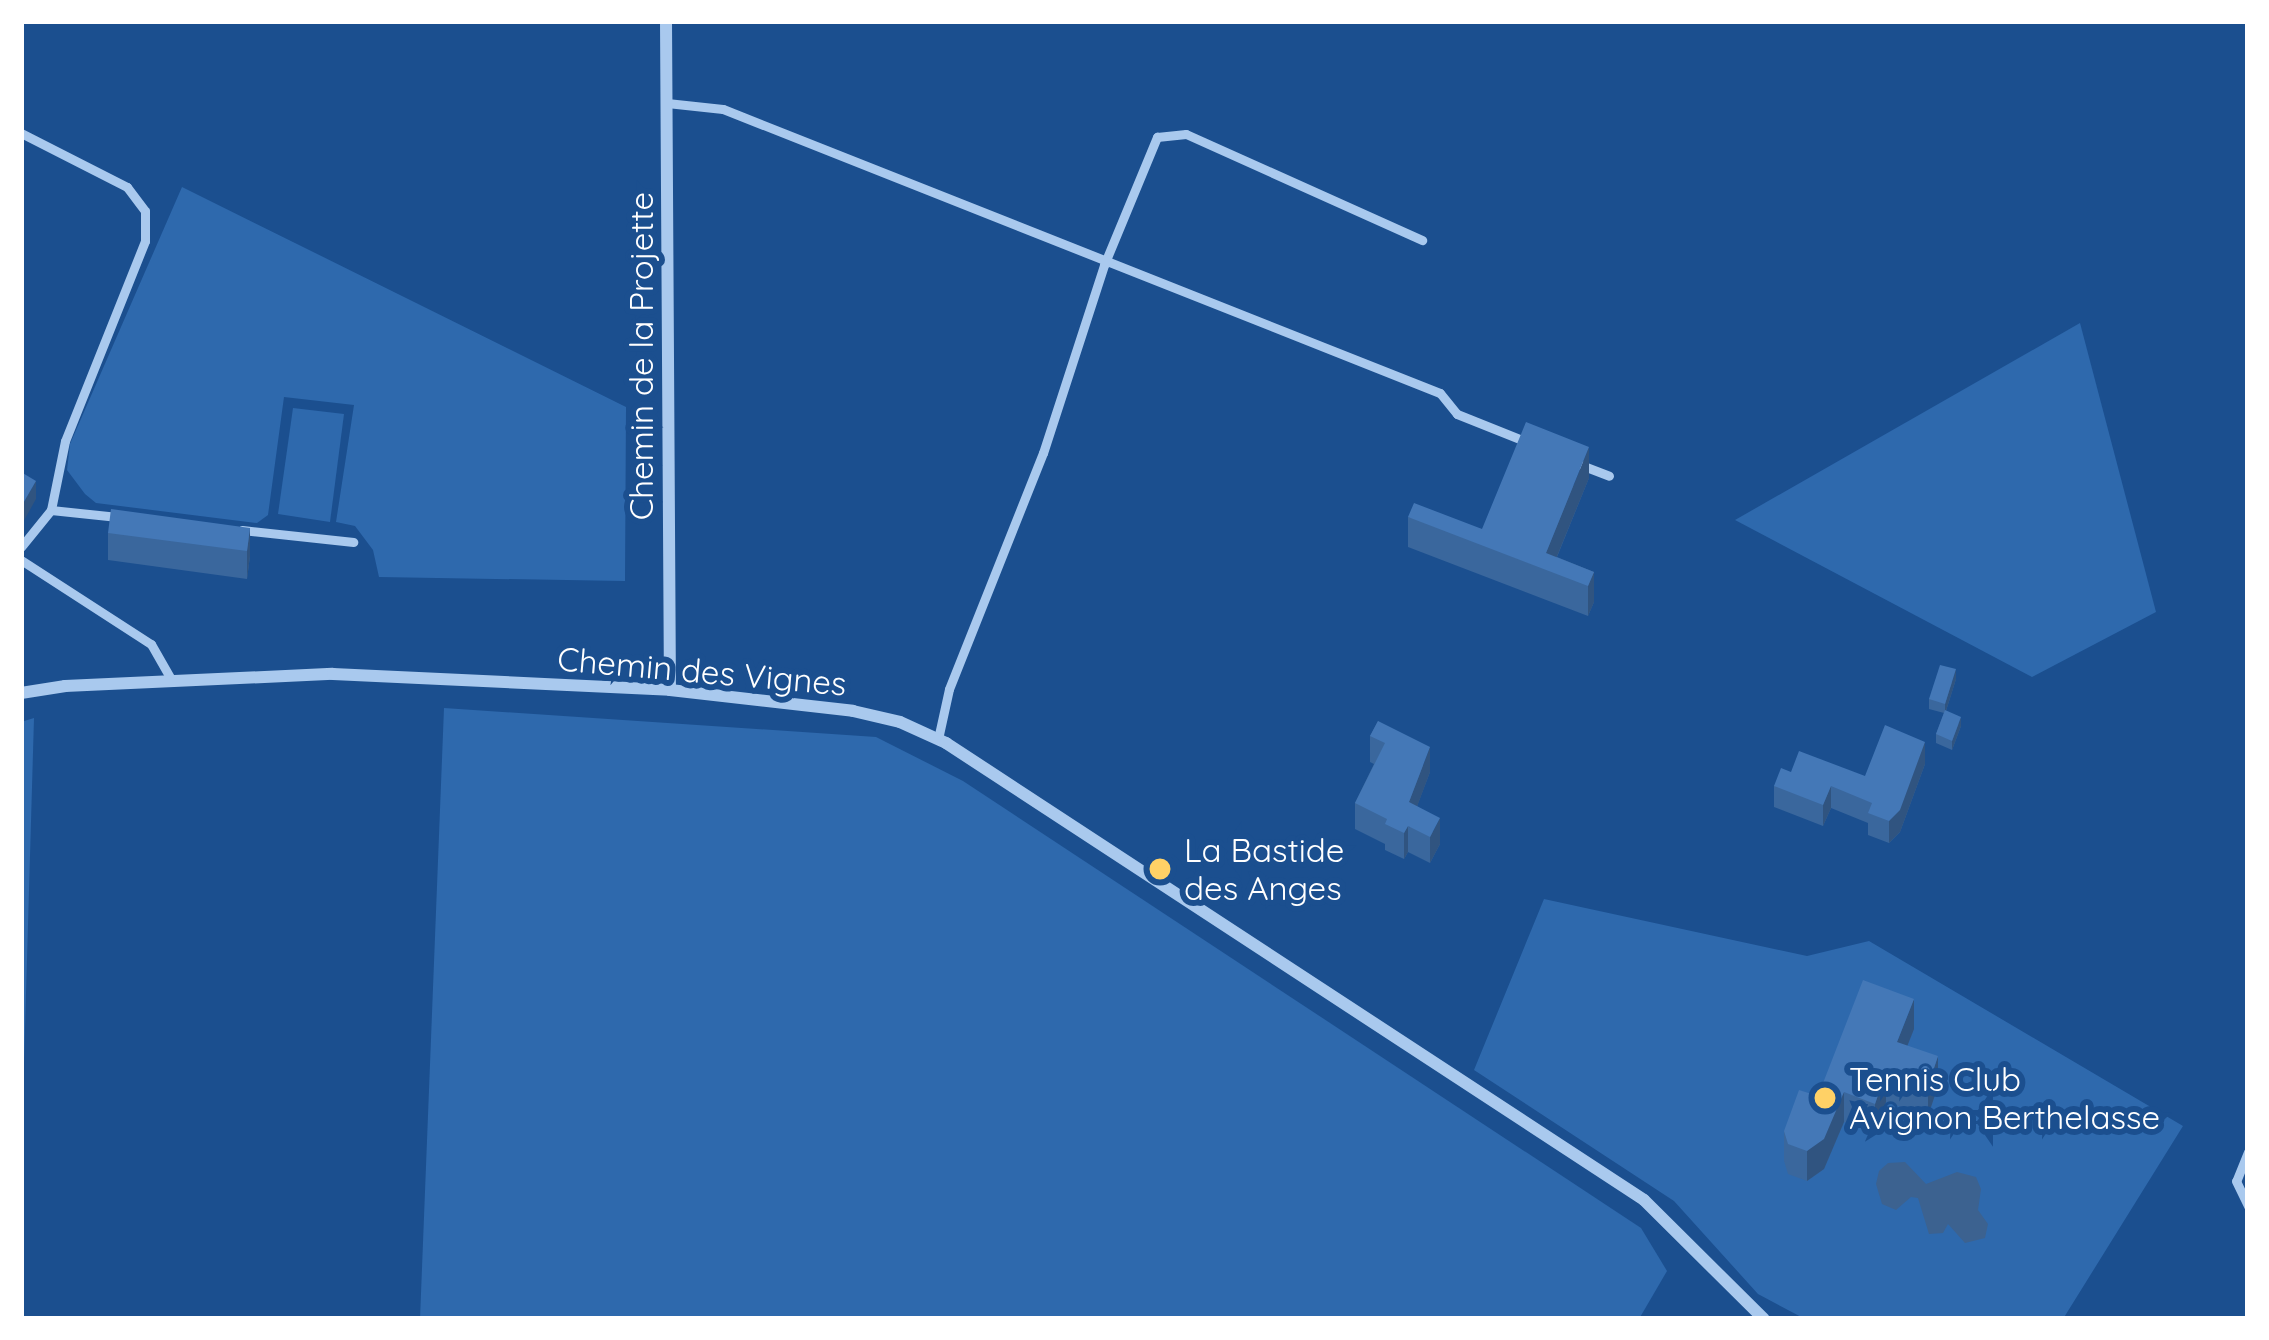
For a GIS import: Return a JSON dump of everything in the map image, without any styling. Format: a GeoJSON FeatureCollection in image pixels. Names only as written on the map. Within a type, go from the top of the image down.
{"type":"FeatureCollection","features":[{"type":"Feature","properties":{"kind":"street","name":"Chemin de la Projette"},"geometry":{"type":"LineString","coordinates":[[666,21],[670,690]]}},
{"type":"Feature","properties":{"kind":"street","name":"Chemin des Vignes"},"geometry":{"type":"LineString","coordinates":[[21,693],[171,679],[333,674],[670,690],[854,711],[938,740],[1644,1200],[1764,1319]]}},
{"type":"Feature","properties":{"kind":"lane"},"geometry":{"type":"LineString","coordinates":[[667,103],[723,109],[1104,265],[1440,393],[1457,414],[1544,450]]}},
{"type":"Feature","properties":{"kind":"lane"},"geometry":{"type":"LineString","coordinates":[[938,740],[949,689],[1043,453],[1104,265],[1152,144],[1162,134],[1175,132],[1422,240]]}},
{"type":"Feature","properties":{"kind":"lane"},"geometry":{"type":"LineString","coordinates":[[21,133],[128,187],[146,211],[145,241],[129,292],[65,441],[51,510],[21,547]]}},
{"type":"Feature","properties":{"kind":"lane"},"geometry":{"type":"LineString","coordinates":[[1566,458],[1609,476]]}},
{"type":"Feature","properties":{"kind":"lane"},"geometry":{"type":"LineString","coordinates":[[51,510],[121,518]]}},
{"type":"Feature","properties":{"kind":"lane"},"geometry":{"type":"LineString","coordinates":[[237,530],[353,542]]}},
{"type":"Feature","properties":{"kind":"lane"},"geometry":{"type":"LineString","coordinates":[[21,560],[151,644],[171,679]]}},
{"type":"Feature","properties":{"kind":"lane"},"geometry":{"type":"LineString","coordinates":[[2248,1151],[2236,1181],[2248,1206]]}},
{"type":"Feature","properties":{"kind":"shaded area"},"geometry":{"type":"Polygon","coordinates":[[[182,187],[626,407],[625,581],[379,577],[373,550],[355,526],[336,522],[354,405],[284,397],[268,515],[257,523],[96,503],[85,494],[67,470],[70,444],[182,187]]]}},
{"type":"Feature","properties":{"kind":"shaded area"},"geometry":{"type":"Polygon","coordinates":[[[2080,323],[2156,612],[2032,677],[1735,520],[2080,323]]]}},
{"type":"Feature","properties":{"kind":"shaded area"},"geometry":{"type":"Polygon","coordinates":[[[293,408],[344,414],[330,522],[278,514],[293,408]]]}},
{"type":"Feature","properties":{"kind":"shaded area"},"geometry":{"type":"Polygon","coordinates":[[[444,708],[876,737],[963,781],[1641,1228],[1667,1271],[1639,1319],[420,1319],[444,708]]]}},
{"type":"Feature","properties":{"kind":"shaded area"},"geometry":{"type":"Polygon","coordinates":[[[34,718],[21,1167],[21,722],[34,718]]]}},
{"type":"Feature","properties":{"kind":"shaded area","name":"Tennis Club Avignon Berthelasse"},"geometry":{"type":"Polygon","coordinates":[[[1544,899],[1807,956],[1869,941],[2183,1126],[2063,1319],[1805,1319],[1758,1294],[1674,1201],[1474,1070],[1544,899]]]}},
{"type":"Feature","properties":{"kind":"shaded area"},"geometry":{"type":"Polygon","coordinates":[[[1905,1162],[1926,1184],[1957,1172],[1976,1177],[1981,1189],[1978,1210],[1988,1224],[1985,1238],[1965,1243],[1948,1224],[1943,1233],[1929,1234],[1918,1198],[1911,1197],[1896,1210],[1882,1204],[1876,1184],[1879,1171],[1888,1163],[1905,1162]]]}},
{"type":"Feature","properties":{"kind":"building"},"geometry":{"type":"Polygon","coordinates":[[[1526,422],[1589,447],[1546,553],[1594,572],[1588,586],[1408,517],[1414,503],[1482,529],[1526,422]]]}},
{"type":"Feature","properties":{"kind":"building"},"geometry":{"type":"Polygon","coordinates":[[[21,472],[36,481],[21,507],[21,472]]]}},
{"type":"Feature","properties":{"kind":"building"},"geometry":{"type":"Polygon","coordinates":[[[111,509],[250,528],[247,551],[108,533],[111,509]]]}},
{"type":"Feature","properties":{"kind":"building"},"geometry":{"type":"Polygon","coordinates":[[[1940,665],[1956,669],[1945,704],[1929,699],[1940,665]]]}},
{"type":"Feature","properties":{"kind":"building"},"geometry":{"type":"Polygon","coordinates":[[[1945,710],[1961,717],[1952,741],[1936,734],[1945,710]]]}},
{"type":"Feature","properties":{"kind":"building"},"geometry":{"type":"Polygon","coordinates":[[[1378,721],[1430,747],[1409,802],[1440,818],[1430,837],[1408,826],[1404,833],[1355,803],[1385,743],[1370,736],[1378,721]]]}},
{"type":"Feature","properties":{"kind":"building"},"geometry":{"type":"Polygon","coordinates":[[[1885,725],[1925,742],[1900,810],[1889,821],[1868,813],[1872,803],[1831,786],[1823,805],[1774,786],[1781,768],[1791,772],[1799,751],[1865,776],[1885,725]]]}},
{"type":"Feature","properties":{"kind":"building"},"geometry":{"type":"Polygon","coordinates":[[[1863,980],[1914,999],[1897,1042],[1938,1056],[1928,1086],[1886,1072],[1875,1104],[1844,1092],[1824,1139],[1807,1151],[1788,1144],[1784,1131],[1799,1090],[1818,1096],[1863,980]]]}},
{"type":"Feature","properties":{"kind":"place","name":"La Bastide des Anges"},"geometry":{"type":"Point","coordinates":[1160,869]}},
{"type":"Feature","properties":{"kind":"place","name":"Tennis Club Avignon Berthelasse"},"geometry":{"type":"Point","coordinates":[1825,1098]}}]}
